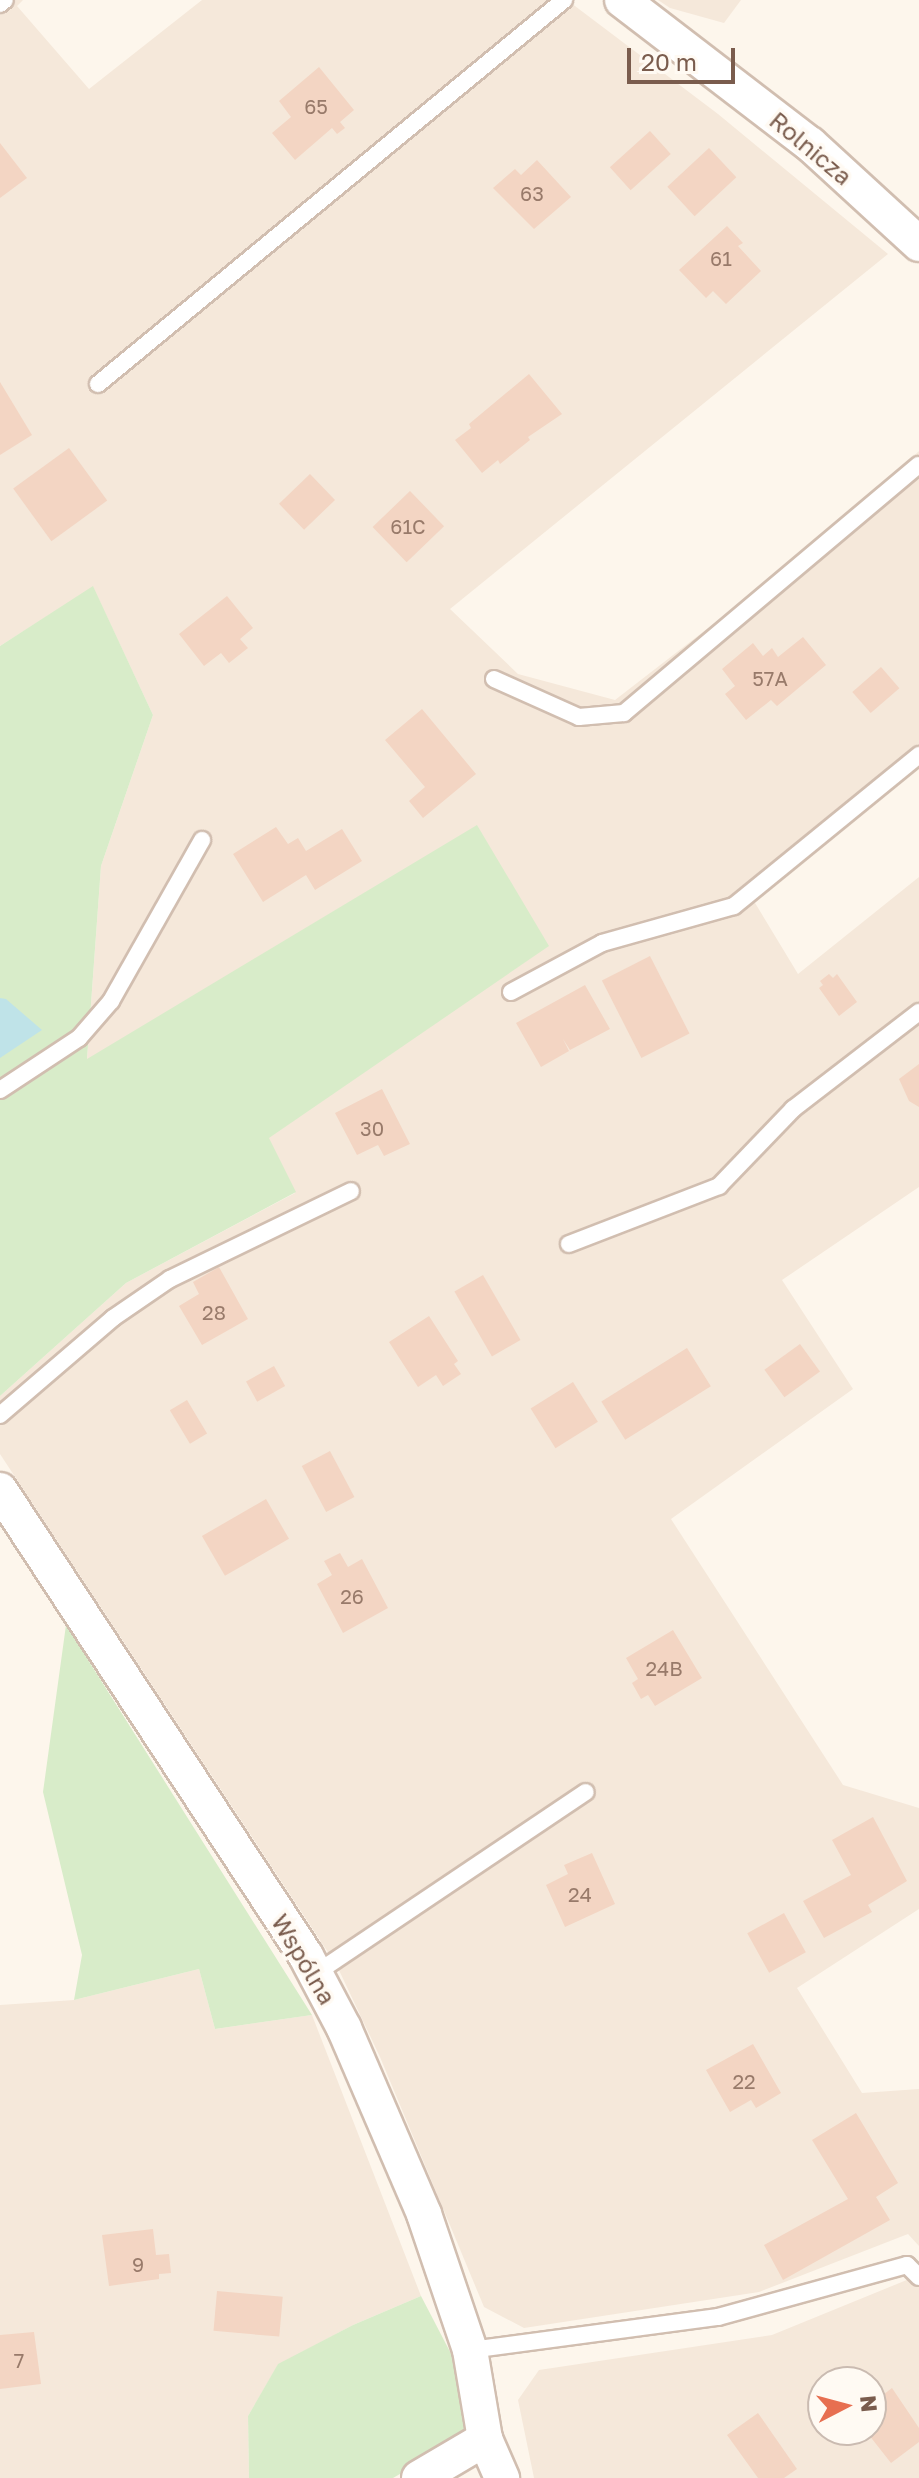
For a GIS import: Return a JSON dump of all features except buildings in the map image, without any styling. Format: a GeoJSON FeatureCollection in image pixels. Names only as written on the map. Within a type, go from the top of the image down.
{"type":"FeatureCollection","features":[{"type":"Feature","properties":{"kind":"street","name":"Rolnicza"},"geometry":{"type":"LineString","coordinates":[[622,0],[810,144],[919,244]]}},
{"type":"Feature","properties":{"kind":"street","name":"Wspólna"},"geometry":{"type":"LineString","coordinates":[[0,1490],[315,1974],[344,2028],[424,2214],[470,2350],[485,2439],[502,2478]]}},
{"type":"Feature","properties":{"kind":"street"},"geometry":{"type":"LineString","coordinates":[[419,2478],[485,2439]]}},
{"type":"Feature","properties":{"kind":"lane"},"geometry":{"type":"LineString","coordinates":[[0,4],[5,0]]}},
{"type":"Feature","properties":{"kind":"lane"},"geometry":{"type":"LineString","coordinates":[[98,384],[564,0]]}},
{"type":"Feature","properties":{"kind":"lane"},"geometry":{"type":"LineString","coordinates":[[494,679],[579,717],[624,713],[919,465]]}},
{"type":"Feature","properties":{"kind":"lane"},"geometry":{"type":"LineString","coordinates":[[511,992],[602,943],[734,906],[919,755]]}},
{"type":"Feature","properties":{"kind":"lane"},"geometry":{"type":"LineString","coordinates":[[0,1090],[79,1038],[111,1001],[202,840]]}},
{"type":"Feature","properties":{"kind":"lane"},"geometry":{"type":"LineString","coordinates":[[569,1244],[719,1186],[793,1109],[919,1012]]}},
{"type":"Feature","properties":{"kind":"lane"},"geometry":{"type":"LineString","coordinates":[[0,1415],[113,1318],[170,1279],[351,1191]]}},
{"type":"Feature","properties":{"kind":"lane"},"geometry":{"type":"LineString","coordinates":[[315,1974],[586,1792]]}},
{"type":"Feature","properties":{"kind":"lane"},"geometry":{"type":"LineString","coordinates":[[470,2350],[718,2317],[907,2265],[919,2277]]}},
{"type":"Feature","properties":{"kind":"shaded area"},"geometry":{"type":"Polygon","coordinates":[[[0,0],[23,0],[17,6],[89,89],[202,0],[567,0],[718,114],[888,254],[450,609],[518,674],[615,700],[835,530],[919,451],[919,754],[749,893],[798,974],[919,877],[919,1187],[782,1280],[853,1389],[671,1519],[843,1785],[919,1808],[919,1909],[797,1988],[862,2093],[919,2089],[919,2246],[908,2234],[759,2292],[524,2328],[484,2307],[380,2057],[337,1966],[0,1454],[0,1396],[126,1283],[295,1193],[268,1138],[548,946],[477,826],[87,1060],[101,866],[153,715],[93,587],[0,646],[0,0]]]}},
{"type":"Feature","properties":{"kind":"shaded area"},"geometry":{"type":"Polygon","coordinates":[[[658,0],[741,0],[724,23],[670,8],[658,0]]]}},
{"type":"Feature","properties":{"kind":"shaded area"},"geometry":{"type":"Polygon","coordinates":[[[199,1969],[215,2029],[312,2015],[421,2296],[353,2325],[278,2365],[248,2416],[249,2478],[0,2478],[0,2005],[74,2000],[199,1969]]]}},
{"type":"Feature","properties":{"kind":"shaded area"},"geometry":{"type":"Polygon","coordinates":[[[919,2275],[919,2478],[534,2478],[518,2400],[539,2370],[772,2335],[919,2275]]]}},
{"type":"Feature","properties":{"kind":"green space"},"geometry":{"type":"Polygon","coordinates":[[[93,586],[153,715],[101,866],[87,1059],[477,825],[549,946],[269,1138],[296,1192],[126,1283],[0,1396],[0,646],[93,586]]]}},
{"type":"Feature","properties":{"kind":"green space"},"geometry":{"type":"Polygon","coordinates":[[[66,1625],[312,2015],[215,2029],[199,1969],[74,2000],[82,1955],[43,1792],[66,1625]]]}},
{"type":"Feature","properties":{"kind":"green space"},"geometry":{"type":"Polygon","coordinates":[[[421,2296],[459,2369],[466,2436],[393,2478],[249,2478],[248,2416],[278,2364],[353,2325],[421,2296]]]}},
{"type":"Feature","properties":{"kind":"water"},"geometry":{"type":"Polygon","coordinates":[[[0,998],[6,999],[42,1030],[0,1058],[0,998]]]}}]}
